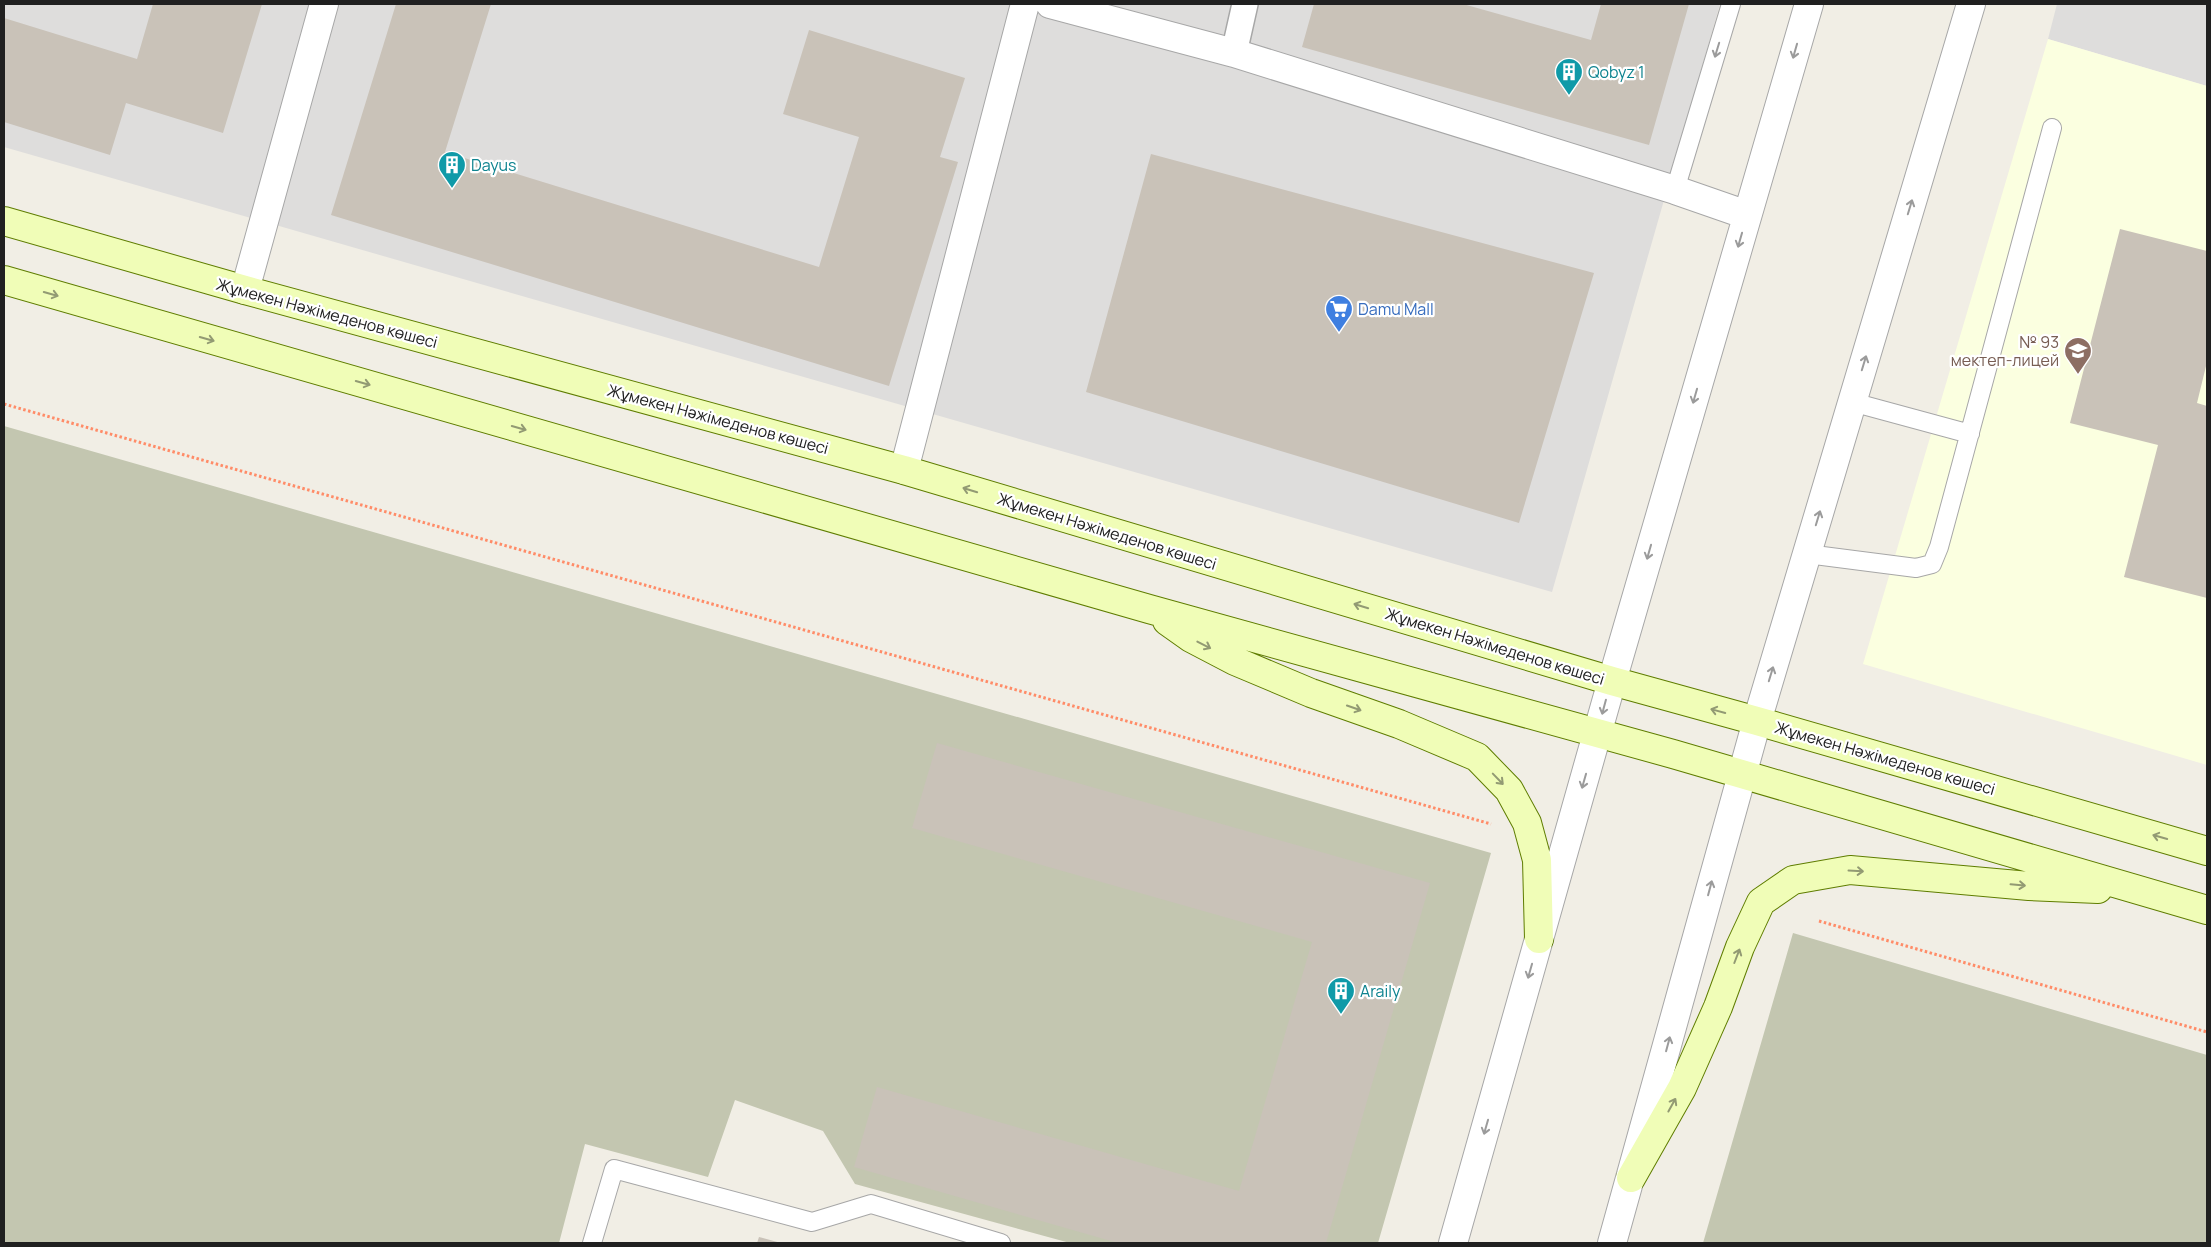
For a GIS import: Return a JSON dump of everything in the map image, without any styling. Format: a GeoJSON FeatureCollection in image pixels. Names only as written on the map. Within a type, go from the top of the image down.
{"type":"FeatureCollection","features":[{"type":"Feature","properties":{"kind":"main road","name":"Жұмекен Нәжімеденов көшесі"},"geometry":{"type":"LineString","coordinates":[[4,221],[245,290],[904,470],[1612,681],[2207,850]]}},
{"type":"Feature","properties":{"kind":"main road"},"geometry":{"type":"LineString","coordinates":[[4,280],[1149,608],[1741,774],[2207,910]]}},
{"type":"Feature","properties":{"kind":"main road"},"geometry":{"type":"LineString","coordinates":[[1149,608],[1191,638],[1235,660],[1311,693],[1399,724],[1477,757],[1509,790],[1526,823],[1537,860],[1539,939]]}},
{"type":"Feature","properties":{"kind":"main road"},"geometry":{"type":"LineString","coordinates":[[1631,1178],[1682,1088],[1718,1007],[1740,947],[1761,902],[1793,880],[1850,870],[2028,886],[2144,892]]}},
{"type":"Feature","properties":{"kind":"street"},"geometry":{"type":"LineString","coordinates":[[245,290],[324,4]]}},
{"type":"Feature","properties":{"kind":"street"},"geometry":{"type":"LineString","coordinates":[[904,470],[1025,4]]}},
{"type":"Feature","properties":{"kind":"street"},"geometry":{"type":"LineString","coordinates":[[1050,4],[1234,53],[1675,190],[1747,215]]}},
{"type":"Feature","properties":{"kind":"street"},"geometry":{"type":"LineString","coordinates":[[1234,53],[1245,4]]}},
{"type":"Feature","properties":{"kind":"street"},"geometry":{"type":"LineString","coordinates":[[1452,1243],[1612,681],[1809,4]]}},
{"type":"Feature","properties":{"kind":"street"},"geometry":{"type":"LineString","coordinates":[[1612,1243],[1741,774],[1971,4]]}},
{"type":"Feature","properties":{"kind":"lane"},"geometry":{"type":"LineString","coordinates":[[1675,190],[1732,4]]}},
{"type":"Feature","properties":{"kind":"lane"},"geometry":{"type":"LineString","coordinates":[[1807,554],[1916,568],[1932,564],[1939,547],[2052,128]]}},
{"type":"Feature","properties":{"kind":"lane"},"geometry":{"type":"LineString","coordinates":[[1852,402],[1970,434]]}},
{"type":"Feature","properties":{"kind":"lane"},"geometry":{"type":"LineString","coordinates":[[592,1243],[614,1169],[812,1222],[871,1204],[1001,1243]]}},
{"type":"Feature","properties":{"kind":"path"},"geometry":{"type":"LineString","coordinates":[[4,404],[1494,825]]}},
{"type":"Feature","properties":{"kind":"path"},"geometry":{"type":"LineString","coordinates":[[1818,921],[2207,1032]]}},
{"type":"Feature","properties":{"kind":"shaded area"},"geometry":{"type":"Polygon","coordinates":[[[4,4],[1720,4],[1552,592],[4,147],[4,4]]]}},
{"type":"Feature","properties":{"kind":"shaded area"},"geometry":{"type":"Polygon","coordinates":[[[2057,4],[2207,4],[2207,86],[2048,39],[2057,4]]]}},
{"type":"Feature","properties":{"kind":"shaded area","name":"№ 93 мектеп-лицей"},"geometry":{"type":"Polygon","coordinates":[[[2048,39],[2207,86],[2207,765],[1863,664],[2048,39]]]}},
{"type":"Feature","properties":{"kind":"shaded area"},"geometry":{"type":"Polygon","coordinates":[[[4,426],[1491,853],[1378,1243],[1070,1243],[855,1184],[823,1131],[735,1100],[708,1177],[585,1144],[559,1243],[4,1243],[4,426]]]}},
{"type":"Feature","properties":{"kind":"shaded area"},"geometry":{"type":"Polygon","coordinates":[[[1793,933],[2207,1055],[2207,1243],[1703,1243],[1793,933]]]}},
{"type":"Feature","properties":{"kind":"building"},"geometry":{"type":"Polygon","coordinates":[[[153,4],[262,4],[223,133],[126,103],[110,155],[4,122],[4,18],[137,59],[153,4]]]}},
{"type":"Feature","properties":{"kind":"building","name":"Dayus"},"geometry":{"type":"Polygon","coordinates":[[[396,4],[491,4],[445,152],[819,267],[859,137],[783,114],[809,30],[965,78],[940,157],[958,162],[889,386],[331,215],[396,4]]]}},
{"type":"Feature","properties":{"kind":"building","name":"Qobyz 1"},"geometry":{"type":"Polygon","coordinates":[[[1314,4],[1463,4],[1591,40],[1601,4],[1689,4],[1649,145],[1302,47],[1314,4]]]}},
{"type":"Feature","properties":{"kind":"building","name":"Damu Mall"},"geometry":{"type":"Polygon","coordinates":[[[1151,154],[1594,273],[1519,523],[1086,392],[1151,154]]]}},
{"type":"Feature","properties":{"kind":"building"},"geometry":{"type":"Polygon","coordinates":[[[2120,229],[2207,251],[2207,362],[2197,403],[2207,406],[2207,598],[2124,577],[2158,445],[2070,423],[2120,229]]]}},
{"type":"Feature","properties":{"kind":"building","name":"Araily"},"geometry":{"type":"Polygon","coordinates":[[[937,743],[1430,883],[1326,1243],[1118,1243],[854,1167],[877,1087],[1239,1191],[1312,942],[912,828],[937,743]]]}},
{"type":"Feature","properties":{"kind":"building"},"geometry":{"type":"Polygon","coordinates":[[[759,1237],[781,1243],[757,1243],[759,1237]]]}},
{"type":"Feature","properties":{"kind":"place","name":"Qobyz 1"},"geometry":{"type":"Point","coordinates":[1569,96]}},
{"type":"Feature","properties":{"kind":"place","name":"Dayus"},"geometry":{"type":"Point","coordinates":[452,189]}},
{"type":"Feature","properties":{"kind":"place","name":"Damu Mall"},"geometry":{"type":"Point","coordinates":[1339,333]}},
{"type":"Feature","properties":{"kind":"place","name":"№ 93 мектеп-лицей"},"geometry":{"type":"Point","coordinates":[2078,375]}},
{"type":"Feature","properties":{"kind":"place","name":"Araily"},"geometry":{"type":"Point","coordinates":[1341,1015]}}]}
